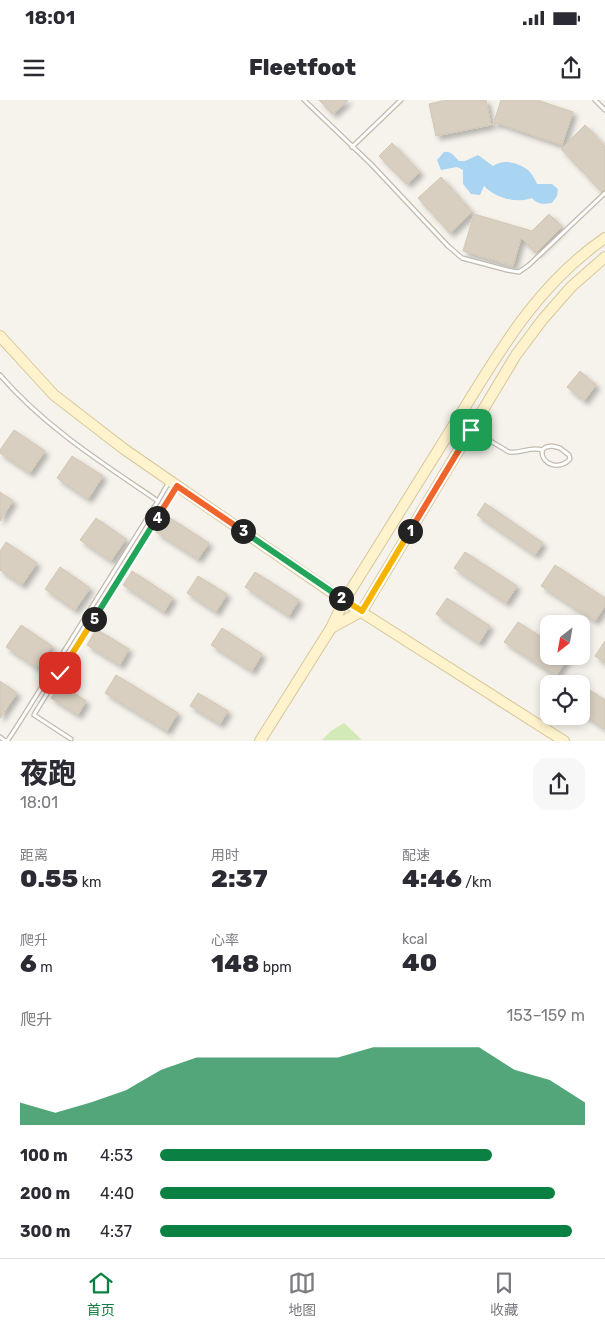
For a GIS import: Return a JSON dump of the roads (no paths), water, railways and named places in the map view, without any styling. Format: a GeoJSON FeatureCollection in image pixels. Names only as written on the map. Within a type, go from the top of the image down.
{"type":"FeatureCollection","features":[{"type":"Feature","properties":{"kind":"main road"},"geometry":{"type":"LineString","coordinates":[[260,740],[331,628],[344,601],[490,366],[530,308],[557,277],[605,238]]}},
{"type":"Feature","properties":{"kind":"main road"},"geometry":{"type":"LineString","coordinates":[[331,628],[362,611],[516,355],[537,326],[571,287],[605,257]]}},
{"type":"Feature","properties":{"kind":"main road"},"geometry":{"type":"LineString","coordinates":[[0,336],[54,395],[124,450],[344,601],[564,740]]}},
{"type":"Feature","properties":{"kind":"lane"},"geometry":{"type":"LineString","coordinates":[[304,100],[372,164],[448,246],[462,258],[519,272],[530,265],[605,193]]}},
{"type":"Feature","properties":{"kind":"lane"},"geometry":{"type":"LineString","coordinates":[[352,147],[401,100]]}},
{"type":"Feature","properties":{"kind":"lane"},"geometry":{"type":"LineString","coordinates":[[595,100],[605,110]]}},
{"type":"Feature","properties":{"kind":"lane"},"geometry":{"type":"LineString","coordinates":[[0,375],[39,416],[89,455],[158,501]]}},
{"type":"Feature","properties":{"kind":"lane"},"geometry":{"type":"LineString","coordinates":[[471,430],[509,452],[515,453],[534,448],[542,450],[546,447],[560,448],[569,455],[570,459],[567,463],[552,466],[541,456],[542,450]]}},
{"type":"Feature","properties":{"kind":"lane"},"geometry":{"type":"LineString","coordinates":[[0,737],[8,740],[158,501],[173,483]]}},
{"type":"Feature","properties":{"kind":"lane"},"geometry":{"type":"LineString","coordinates":[[71,739],[34,715],[173,483]]}},
{"type":"Feature","properties":{"kind":"water"},"geometry":{"type":"Polygon","coordinates":[[[444,152],[451,153],[459,161],[465,161],[478,155],[493,166],[506,162],[520,165],[529,171],[537,184],[552,184],[558,189],[557,196],[552,203],[546,204],[539,203],[532,198],[513,200],[500,197],[484,186],[480,195],[471,194],[463,184],[463,170],[457,167],[441,170],[437,160],[444,152]]]}}]}
